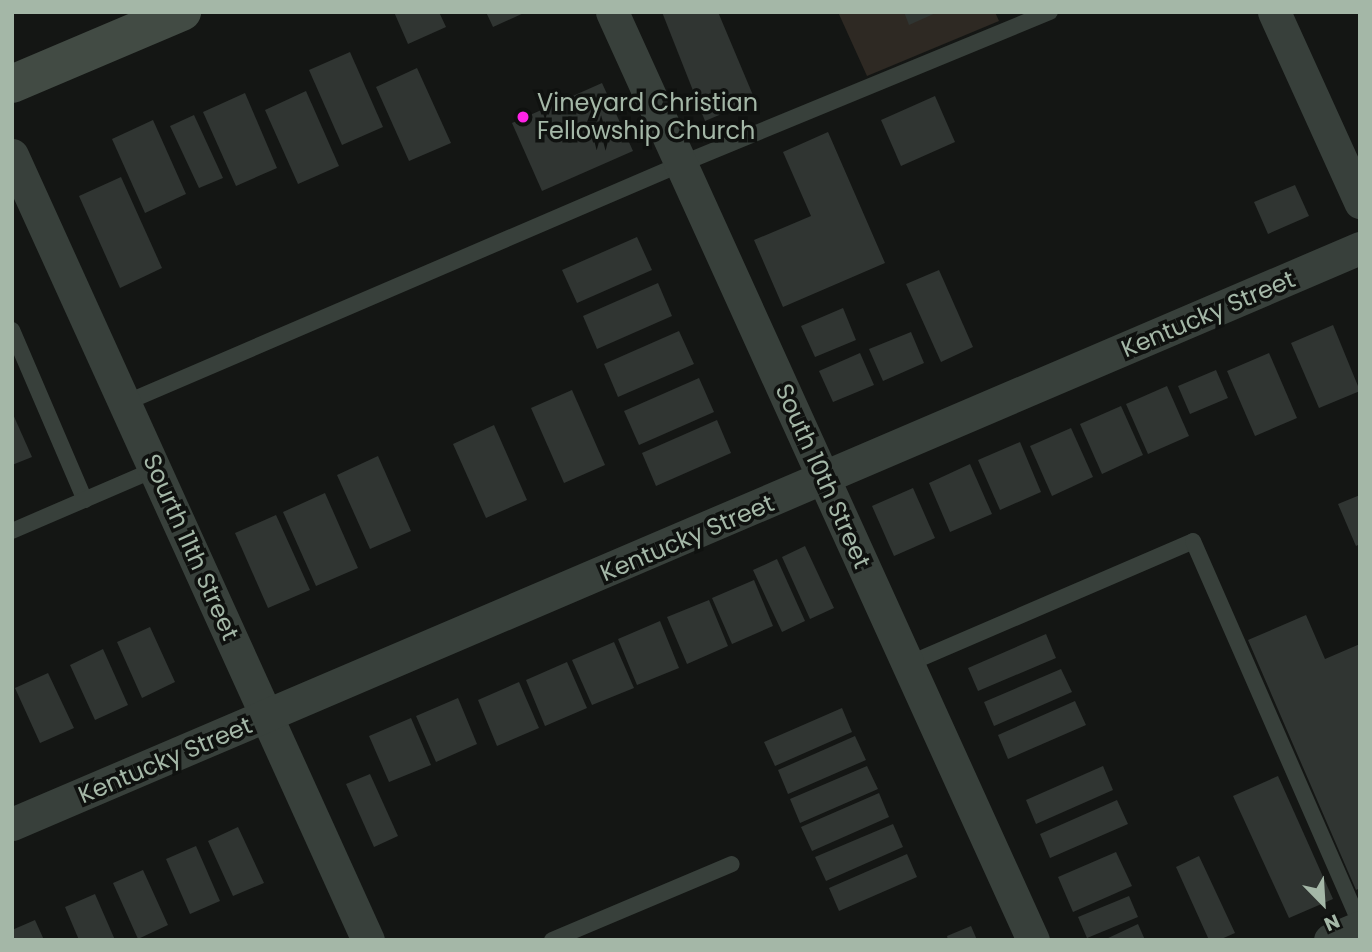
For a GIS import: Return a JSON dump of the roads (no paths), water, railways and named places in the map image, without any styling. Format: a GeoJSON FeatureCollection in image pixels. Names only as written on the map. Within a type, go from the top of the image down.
{"type":"FeatureCollection","features":[{"type":"Feature","properties":{"kind":"street"},"geometry":{"type":"LineString","coordinates":[[12,84],[182,12]]}},
{"type":"Feature","properties":{"kind":"street","name":"South 10th Street"},"geometry":{"type":"LineString","coordinates":[[612,12],[1033,940]]}},
{"type":"Feature","properties":{"kind":"street"},"geometry":{"type":"LineString","coordinates":[[1274,12],[1360,202]]}},
{"type":"Feature","properties":{"kind":"street","name":"Sourth 11th Street"},"geometry":{"type":"LineString","coordinates":[[16,173],[156,469],[368,940]]}},
{"type":"Feature","properties":{"kind":"street","name":"Kentucky Street"},"geometry":{"type":"LineString","coordinates":[[12,824],[268,717],[1360,248]]}},
{"type":"Feature","properties":{"kind":"street"},"geometry":{"type":"LineString","coordinates":[[1329,940],[1360,925]]}},
{"type":"Feature","properties":{"kind":"lane"},"geometry":{"type":"LineString","coordinates":[[125,403],[681,164],[1050,12]]}},
{"type":"Feature","properties":{"kind":"lane"},"geometry":{"type":"LineString","coordinates":[[12,330],[85,500]]}},
{"type":"Feature","properties":{"kind":"lane"},"geometry":{"type":"LineString","coordinates":[[12,531],[156,469]]}},
{"type":"Feature","properties":{"kind":"lane"},"geometry":{"type":"LineString","coordinates":[[908,664],[1193,541],[1360,925]]}},
{"type":"Feature","properties":{"kind":"lane"},"geometry":{"type":"LineString","coordinates":[[552,940],[732,864]]}},
{"type":"Feature","properties":{"kind":"place","name":"Vineyard Christian Fellowship Church"},"geometry":{"type":"Point","coordinates":[523,117]}}]}
